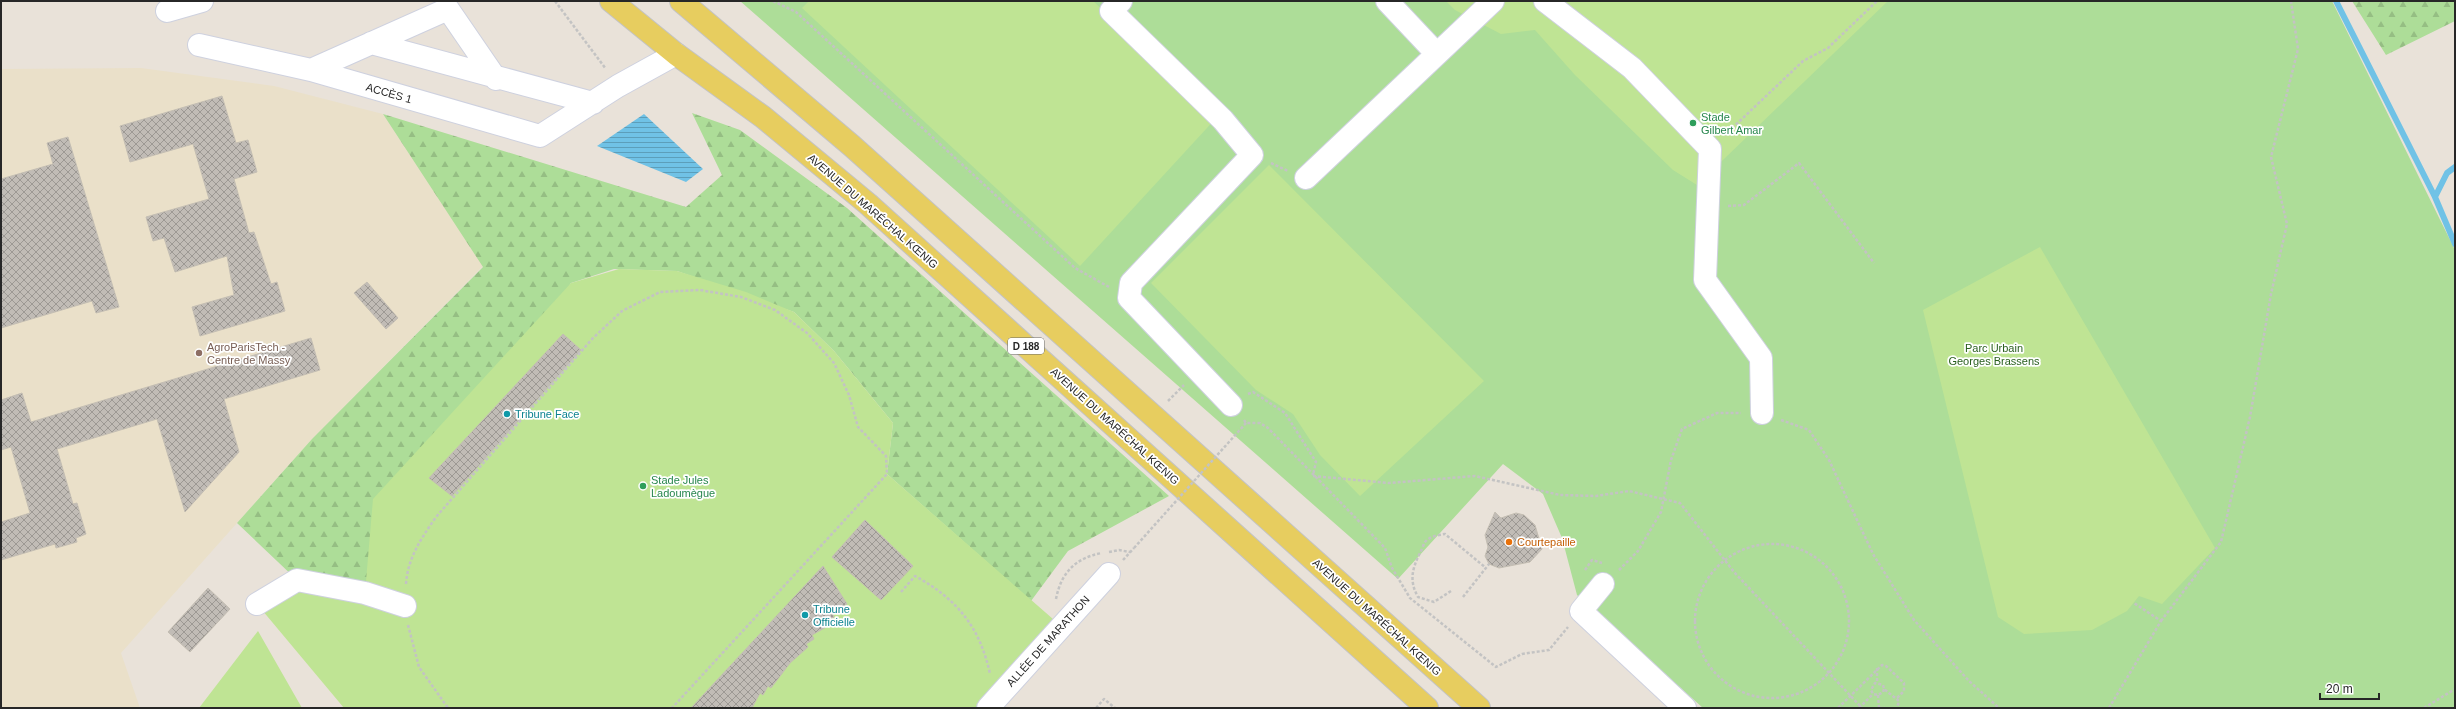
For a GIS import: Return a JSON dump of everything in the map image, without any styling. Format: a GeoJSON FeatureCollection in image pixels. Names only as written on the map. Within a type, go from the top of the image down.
{"type":"FeatureCollection","features":[{"type":"Feature","properties":{"kind":"main road","name":"AVENUE DU MARÉCHAL KŒNIG"},"geometry":{"type":"LineString","coordinates":[[611,1],[676,54],[763,117],[868,204],[1427,708]]}},
{"type":"Feature","properties":{"kind":"main road","name":"AVENUE DU MARÉCHAL KŒNIG"},"geometry":{"type":"LineString","coordinates":[[681,1],[852,146],[1479,708]]}},
{"type":"Feature","properties":{"kind":"lane"},"geometry":{"type":"LineString","coordinates":[[167,11],[202,1]]}},
{"type":"Feature","properties":{"kind":"lane"},"geometry":{"type":"LineString","coordinates":[[1121,1],[1111,11],[1223,120],[1252,155],[1131,283],[1129,298],[1230,403]]}},
{"type":"Feature","properties":{"kind":"lane"},"geometry":{"type":"LineString","coordinates":[[1387,1],[1436,53]]}},
{"type":"Feature","properties":{"kind":"lane"},"geometry":{"type":"LineString","coordinates":[[1306,178],[1436,53],[1493,1]]}},
{"type":"Feature","properties":{"kind":"lane"},"geometry":{"type":"LineString","coordinates":[[1545,1],[1632,68],[1710,149],[1705,280],[1761,358],[1762,413]]}},
{"type":"Feature","properties":{"kind":"lane"},"geometry":{"type":"LineString","coordinates":[[311,70],[448,9],[496,79]]}},
{"type":"Feature","properties":{"kind":"lane"},"geometry":{"type":"LineString","coordinates":[[371,44],[496,79],[593,103]]}},
{"type":"Feature","properties":{"kind":"lane","name":"ACCÈS 1"},"geometry":{"type":"LineString","coordinates":[[199,45],[311,70],[540,136],[618,86],[676,54]]}},
{"type":"Feature","properties":{"kind":"lane","name":"ALLÉE DE MARATHON"},"geometry":{"type":"LineString","coordinates":[[990,705],[1116,567]]}},
{"type":"Feature","properties":{"kind":"lane"},"geometry":{"type":"LineString","coordinates":[[257,604],[298,580],[365,593],[405,606]]}},
{"type":"Feature","properties":{"kind":"lane"},"geometry":{"type":"LineString","coordinates":[[1603,584],[1581,611],[1685,708]]}},
{"type":"Feature","properties":{"kind":"path"},"geometry":{"type":"LineString","coordinates":[[555,1],[618,86]]}},
{"type":"Feature","properties":{"kind":"path"},"geometry":{"type":"LineString","coordinates":[[773,1],[796,12],[1075,268],[1129,298]]}},
{"type":"Feature","properties":{"kind":"path"},"geometry":{"type":"LineString","coordinates":[[1710,149],[1803,61],[1828,48],[1877,1]]}},
{"type":"Feature","properties":{"kind":"path"},"geometry":{"type":"LineString","coordinates":[[2110,708],[2161,621],[2222,542],[2250,417],[2271,294],[2287,224],[2271,157],[2298,49],[2290,1]]}},
{"type":"Feature","properties":{"kind":"path"},"geometry":{"type":"LineString","coordinates":[[1252,155],[1306,178]]}},
{"type":"Feature","properties":{"kind":"path"},"geometry":{"type":"LineString","coordinates":[[1708,207],[1744,205],[1799,163],[1874,263]]}},
{"type":"Feature","properties":{"kind":"path"},"geometry":{"type":"LineString","coordinates":[[448,708],[420,667],[410,635],[405,606],[407,569],[416,547],[436,517],[592,339],[622,311],[660,292],[700,290],[741,297],[775,310],[807,333],[834,363],[849,395],[858,427],[886,456],[887,474],[672,708]]}},
{"type":"Feature","properties":{"kind":"path"},"geometry":{"type":"LineString","coordinates":[[1230,403],[1253,392],[1285,413],[1316,462],[1313,476]]}},
{"type":"Feature","properties":{"kind":"path"},"geometry":{"type":"LineString","coordinates":[[1603,584],[1638,551],[1661,512],[1671,460],[1682,429],[1717,413],[1762,413],[1809,430],[1829,460],[1873,554],[1914,620],[1969,681],[1999,708]]}},
{"type":"Feature","properties":{"kind":"path"},"geometry":{"type":"LineString","coordinates":[[1116,567],[1246,423],[1260,423],[1268,428],[1313,476],[1385,548],[1392,568],[1410,598],[1496,667],[1522,654],[1548,650],[1568,629],[1567,617],[1581,611]]}},
{"type":"Feature","properties":{"kind":"path"},"geometry":{"type":"LineString","coordinates":[[1313,476],[1389,483],[1475,476],[1560,495],[1596,496],[1629,491],[1664,498],[1680,503],[1725,560],[1860,708],[1873,694]]}},
{"type":"Feature","properties":{"kind":"path"},"geometry":{"type":"LineString","coordinates":[[1451,591],[1434,602],[1417,598],[1413,588],[1412,575],[1414,563],[1425,541],[1433,536],[1445,534],[1486,568]]}},
{"type":"Feature","properties":{"kind":"path"},"geometry":{"type":"LineString","coordinates":[[1783,544],[1812,555],[1824,564],[1841,588],[1849,617],[1844,647],[1829,673],[1805,690],[1776,697],[1746,693],[1720,677],[1702,653],[1695,624],[1700,594],[1706,581],[1725,560],[1753,546],[1783,544]]}},
{"type":"Feature","properties":{"kind":"path"},"geometry":{"type":"LineString","coordinates":[[1463,597],[1489,564]]}},
{"type":"Feature","properties":{"kind":"path"},"geometry":{"type":"LineString","coordinates":[[901,592],[915,576],[951,599],[968,619],[983,645],[990,673],[990,705]]}},
{"type":"Feature","properties":{"kind":"path"},"geometry":{"type":"LineString","coordinates":[[2134,603],[2161,621]]}},
{"type":"Feature","properties":{"kind":"path"},"geometry":{"type":"LineString","coordinates":[[1838,708],[1877,668],[1882,665],[1886,666],[1904,683],[1904,691],[1896,699]]}},
{"type":"Feature","properties":{"kind":"path"},"geometry":{"type":"LineString","coordinates":[[1877,668],[1877,683]]}},
{"type":"Feature","properties":{"kind":"path"},"geometry":{"type":"LineString","coordinates":[[1877,683],[1883,685],[1884,689],[1899,701],[1897,708]]}},
{"type":"Feature","properties":{"kind":"path"},"geometry":{"type":"LineString","coordinates":[[1873,694],[1872,686],[1877,683]]}},
{"type":"Feature","properties":{"kind":"path"},"geometry":{"type":"LineString","coordinates":[[1873,694],[1878,695],[1883,692],[1884,689]]}},
{"type":"Feature","properties":{"kind":"path"},"geometry":{"type":"LineString","coordinates":[[2424,708],[2455,689]]}},
{"type":"Feature","properties":{"kind":"path"},"geometry":{"type":"LineString","coordinates":[[1878,695],[1879,708],[1885,708]]}},
{"type":"Feature","properties":{"kind":"path"},"geometry":{"type":"LineString","coordinates":[[1096,708],[1104,698],[1115,708]]}},
{"type":"Feature","properties":{"kind":"shaded area","name":"AgroParisTech - Centre de Massy"},"geometry":{"type":"Polygon","coordinates":[[[141,68],[274,86],[383,114],[483,266],[312,439],[121,653],[140,708],[1,708],[1,69],[141,68]]]}},
{"type":"Feature","properties":{"kind":"green space","name":"Parc Urbain Georges Brassens"},"geometry":{"type":"Polygon","coordinates":[[[740,1],[2332,1],[2455,250],[2455,708],[1703,708],[1577,595],[1562,538],[1543,494],[1503,464],[1398,579],[740,1]]]}},
{"type":"Feature","properties":{"kind":"green space"},"geometry":{"type":"Polygon","coordinates":[[[809,1],[1093,1],[1218,116],[1080,266],[802,8],[809,1]]]}},
{"type":"Feature","properties":{"kind":"green space","name":"Stade Gilbert Amar"},"geometry":{"type":"Polygon","coordinates":[[[1446,1],[1888,1],[1697,185],[1673,170],[1575,75],[1535,30],[1501,34],[1455,10],[1446,1]]]}},
{"type":"Feature","properties":{"kind":"green space"},"geometry":{"type":"Polygon","coordinates":[[[2352,1],[2455,1],[2455,21],[2386,55],[2352,1]]]}},
{"type":"Feature","properties":{"kind":"green space"},"geometry":{"type":"Polygon","coordinates":[[[692,113],[740,130],[847,208],[1169,496],[1068,551],[1031,601],[887,474],[893,423],[834,351],[794,312],[677,271],[614,269],[571,283],[365,593],[297,580],[237,523],[312,439],[483,267],[383,114],[686,207],[722,175],[692,113]]]}},
{"type":"Feature","properties":{"kind":"green space"},"geometry":{"type":"Polygon","coordinates":[[[1269,165],[1484,381],[1360,496],[1320,455],[1293,414],[1256,390],[1151,283],[1269,165]]]}},
{"type":"Feature","properties":{"kind":"green space"},"geometry":{"type":"Polygon","coordinates":[[[2040,247],[2215,548],[2162,604],[2139,596],[2127,611],[2092,630],[2024,634],[1998,617],[1923,310],[2040,247]]]}},
{"type":"Feature","properties":{"kind":"green space","name":"Stade Jules Ladoumègue"},"geometry":{"type":"Polygon","coordinates":[[[619,269],[677,271],[746,292],[794,312],[834,351],[893,423],[887,474],[1061,626],[988,708],[344,708],[257,604],[297,580],[365,593],[373,499],[571,283],[619,269]]]}},
{"type":"Feature","properties":{"kind":"green space"},"geometry":{"type":"Polygon","coordinates":[[[258,631],[302,708],[199,708],[258,631]]]}},
{"type":"Feature","properties":{"kind":"water"},"geometry":{"type":"Polygon","coordinates":[[[644,114],[703,169],[686,182],[597,146],[644,114]]]}},
{"type":"Feature","properties":{"kind":"building"},"geometry":{"type":"Polygon","coordinates":[[[222,96],[236,143],[248,140],[257,172],[234,179],[249,233],[254,232],[271,284],[277,282],[285,311],[200,336],[192,307],[234,295],[227,256],[175,272],[164,238],[153,241],[146,217],[209,199],[193,144],[130,162],[120,126],[222,96]]]}},
{"type":"Feature","properties":{"kind":"building"},"geometry":{"type":"Polygon","coordinates":[[[68,137],[119,307],[96,313],[92,301],[1,328],[1,179],[53,164],[47,143],[68,137]]]}},
{"type":"Feature","properties":{"kind":"building"},"geometry":{"type":"Polygon","coordinates":[[[367,282],[398,318],[386,329],[354,293],[367,282]]]}},
{"type":"Feature","properties":{"kind":"building","name":"Tribune Face"},"geometry":{"type":"Polygon","coordinates":[[[563,334],[581,350],[452,496],[429,478],[563,334]]]}},
{"type":"Feature","properties":{"kind":"building"},"geometry":{"type":"Polygon","coordinates":[[[311,338],[320,370],[224,399],[239,452],[185,512],[157,419],[57,449],[73,504],[77,503],[86,534],[76,538],[77,542],[56,548],[55,544],[1,560],[1,522],[30,513],[11,447],[1,450],[1,400],[22,393],[31,422],[311,338]]]}},
{"type":"Feature","properties":{"kind":"building","name":"Courtepaille"},"geometry":{"type":"Polygon","coordinates":[[[1495,512],[1501,518],[1516,513],[1524,515],[1535,525],[1542,549],[1530,562],[1499,568],[1489,564],[1485,556],[1488,547],[1485,535],[1495,512]]]}},
{"type":"Feature","properties":{"kind":"building"},"geometry":{"type":"Polygon","coordinates":[[[865,520],[913,566],[881,600],[832,557],[865,520]]]}},
{"type":"Feature","properties":{"kind":"building","name":"Tribune Officielle"},"geometry":{"type":"Polygon","coordinates":[[[823,566],[847,604],[832,613],[834,617],[826,623],[828,626],[812,635],[814,639],[806,644],[808,647],[790,663],[771,688],[768,686],[763,695],[760,693],[752,708],[691,708],[823,566]]]}},
{"type":"Feature","properties":{"kind":"building"},"geometry":{"type":"Polygon","coordinates":[[[208,588],[230,609],[190,652],[168,632],[208,588]]]}},
{"type":"Feature","properties":{"kind":"waterway"},"geometry":{"type":"LineString","coordinates":[[2336,1],[2435,197],[2455,244]]}},
{"type":"Feature","properties":{"kind":"waterway"},"geometry":{"type":"LineString","coordinates":[[2435,197],[2447,173],[2455,167]]}},
{"type":"Feature","properties":{"kind":"place","name":"Stade Gilbert Amar"},"geometry":{"type":"Point","coordinates":[1693,123]}},
{"type":"Feature","properties":{"kind":"place","name":"AgroParisTech - Centre de Massy"},"geometry":{"type":"Point","coordinates":[199,353]}},
{"type":"Feature","properties":{"kind":"place","name":"Tribune Face"},"geometry":{"type":"Point","coordinates":[507,414]}},
{"type":"Feature","properties":{"kind":"place","name":"Stade Jules Ladoumègue"},"geometry":{"type":"Point","coordinates":[643,486]}},
{"type":"Feature","properties":{"kind":"place","name":"Courtepaille"},"geometry":{"type":"Point","coordinates":[1509,542]}},
{"type":"Feature","properties":{"kind":"place","name":"Tribune Officielle"},"geometry":{"type":"Point","coordinates":[805,615]}}]}
